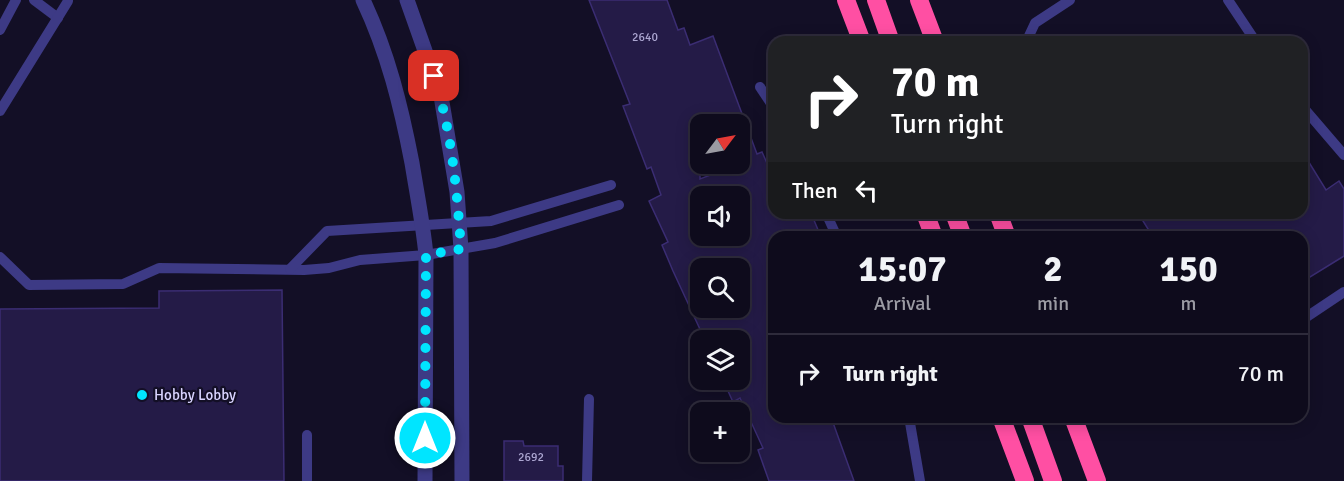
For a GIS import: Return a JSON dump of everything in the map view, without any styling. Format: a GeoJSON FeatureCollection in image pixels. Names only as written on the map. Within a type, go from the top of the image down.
{"type":"FeatureCollection","features":[{"type":"Feature","properties":{"kind":"highway"},"geometry":{"type":"LineString","coordinates":[[846,0],[860,36]]}},
{"type":"Feature","properties":{"kind":"highway"},"geometry":{"type":"LineString","coordinates":[[876,0],[889,36]]}},
{"type":"Feature","properties":{"kind":"highway"},"geometry":{"type":"LineString","coordinates":[[919,0],[933,36]]}},
{"type":"Feature","properties":{"kind":"highway"},"geometry":{"type":"LineString","coordinates":[[1003,423],[1025,481]]}},
{"type":"Feature","properties":{"kind":"highway"},"geometry":{"type":"LineString","coordinates":[[1032,423],[1053,481]]}},
{"type":"Feature","properties":{"kind":"highway"},"geometry":{"type":"LineString","coordinates":[[1075,423],[1097,481]]}},
{"type":"Feature","properties":{"kind":"street"},"geometry":{"type":"LineString","coordinates":[[363,0],[379,33],[394,79],[423,225],[426,255],[425,481]]}},
{"type":"Feature","properties":{"kind":"street"},"geometry":{"type":"LineString","coordinates":[[407,0],[415,16],[441,96],[458,192],[461,249],[462,481]]}},
{"type":"Feature","properties":{"kind":"lane"},"geometry":{"type":"LineString","coordinates":[[0,30],[16,0]]}},
{"type":"Feature","properties":{"kind":"lane"},"geometry":{"type":"LineString","coordinates":[[34,0],[58,18]]}},
{"type":"Feature","properties":{"kind":"lane"},"geometry":{"type":"LineString","coordinates":[[1029,36],[1035,23],[1070,0]]}},
{"type":"Feature","properties":{"kind":"lane"},"geometry":{"type":"LineString","coordinates":[[1228,0],[1252,36]]}},
{"type":"Feature","properties":{"kind":"lane"},"geometry":{"type":"LineString","coordinates":[[0,111],[68,2]]}},
{"type":"Feature","properties":{"kind":"lane"},"geometry":{"type":"LineString","coordinates":[[760,87],[768,99]]}},
{"type":"Feature","properties":{"kind":"lane"},"geometry":{"type":"LineString","coordinates":[[1308,113],[1344,155]]}},
{"type":"Feature","properties":{"kind":"lane"},"geometry":{"type":"LineString","coordinates":[[290,269],[327,231],[491,221],[610,185]]}},
{"type":"Feature","properties":{"kind":"lane"},"geometry":{"type":"LineString","coordinates":[[0,257],[29,285],[123,284],[159,268],[328,268],[360,260],[426,255],[495,243],[619,205]]}},
{"type":"Feature","properties":{"kind":"lane"},"geometry":{"type":"LineString","coordinates":[[1308,316],[1344,292]]}},
{"type":"Feature","properties":{"kind":"lane"},"geometry":{"type":"LineString","coordinates":[[587,481],[589,399]]}},
{"type":"Feature","properties":{"kind":"lane"},"geometry":{"type":"LineString","coordinates":[[910,423],[920,481]]}},
{"type":"Feature","properties":{"kind":"lane"},"geometry":{"type":"LineString","coordinates":[[307,435],[308,481]]}},
{"type":"Feature","properties":{"kind":"building"},"geometry":{"type":"Polygon","coordinates":[[[589,0],[667,0],[678,30],[684,28],[690,45],[713,36],[742,114],[690,114],[690,174],[700,174],[700,179],[713,174],[750,174],[750,135],[757,154],[762,152],[768,166],[768,219],[814,219],[818,231],[768,231],[768,423],[833,423],[854,481],[769,481],[758,450],[763,448],[750,420],[750,402],[742,402],[740,398],[733,402],[728,390],[750,390],[750,330],[700,330],[695,318],[750,318],[750,258],[690,258],[690,308],[662,245],[668,242],[649,201],[661,195],[651,167],[647,169],[623,106],[630,104],[589,0]]]}},
{"type":"Feature","properties":{"kind":"building"},"geometry":{"type":"Polygon","coordinates":[[[1308,161],[1326,190],[1339,181],[1344,189],[1344,256],[1308,278],[1308,231],[1149,231],[1142,219],[1308,219],[1308,161]]]}},
{"type":"Feature","properties":{"kind":"building","name":"Hobby Lobby"},"geometry":{"type":"Polygon","coordinates":[[[282,290],[284,481],[0,481],[0,309],[159,308],[159,291],[282,290]]]}},
{"type":"Feature","properties":{"kind":"building"},"geometry":{"type":"Polygon","coordinates":[[[504,441],[523,441],[524,446],[558,446],[558,466],[563,466],[563,481],[504,481],[504,441]]]}},
{"type":"Feature","properties":{"kind":"place","name":"Hobby Lobby"},"geometry":{"type":"Point","coordinates":[142,395]}},
{"type":"Feature","properties":{"kind":"route"},"geometry":{"type":"LineString","coordinates":[[425,438],[426,255],[461,249],[458,192],[441,96],[434,76]]}}]}
